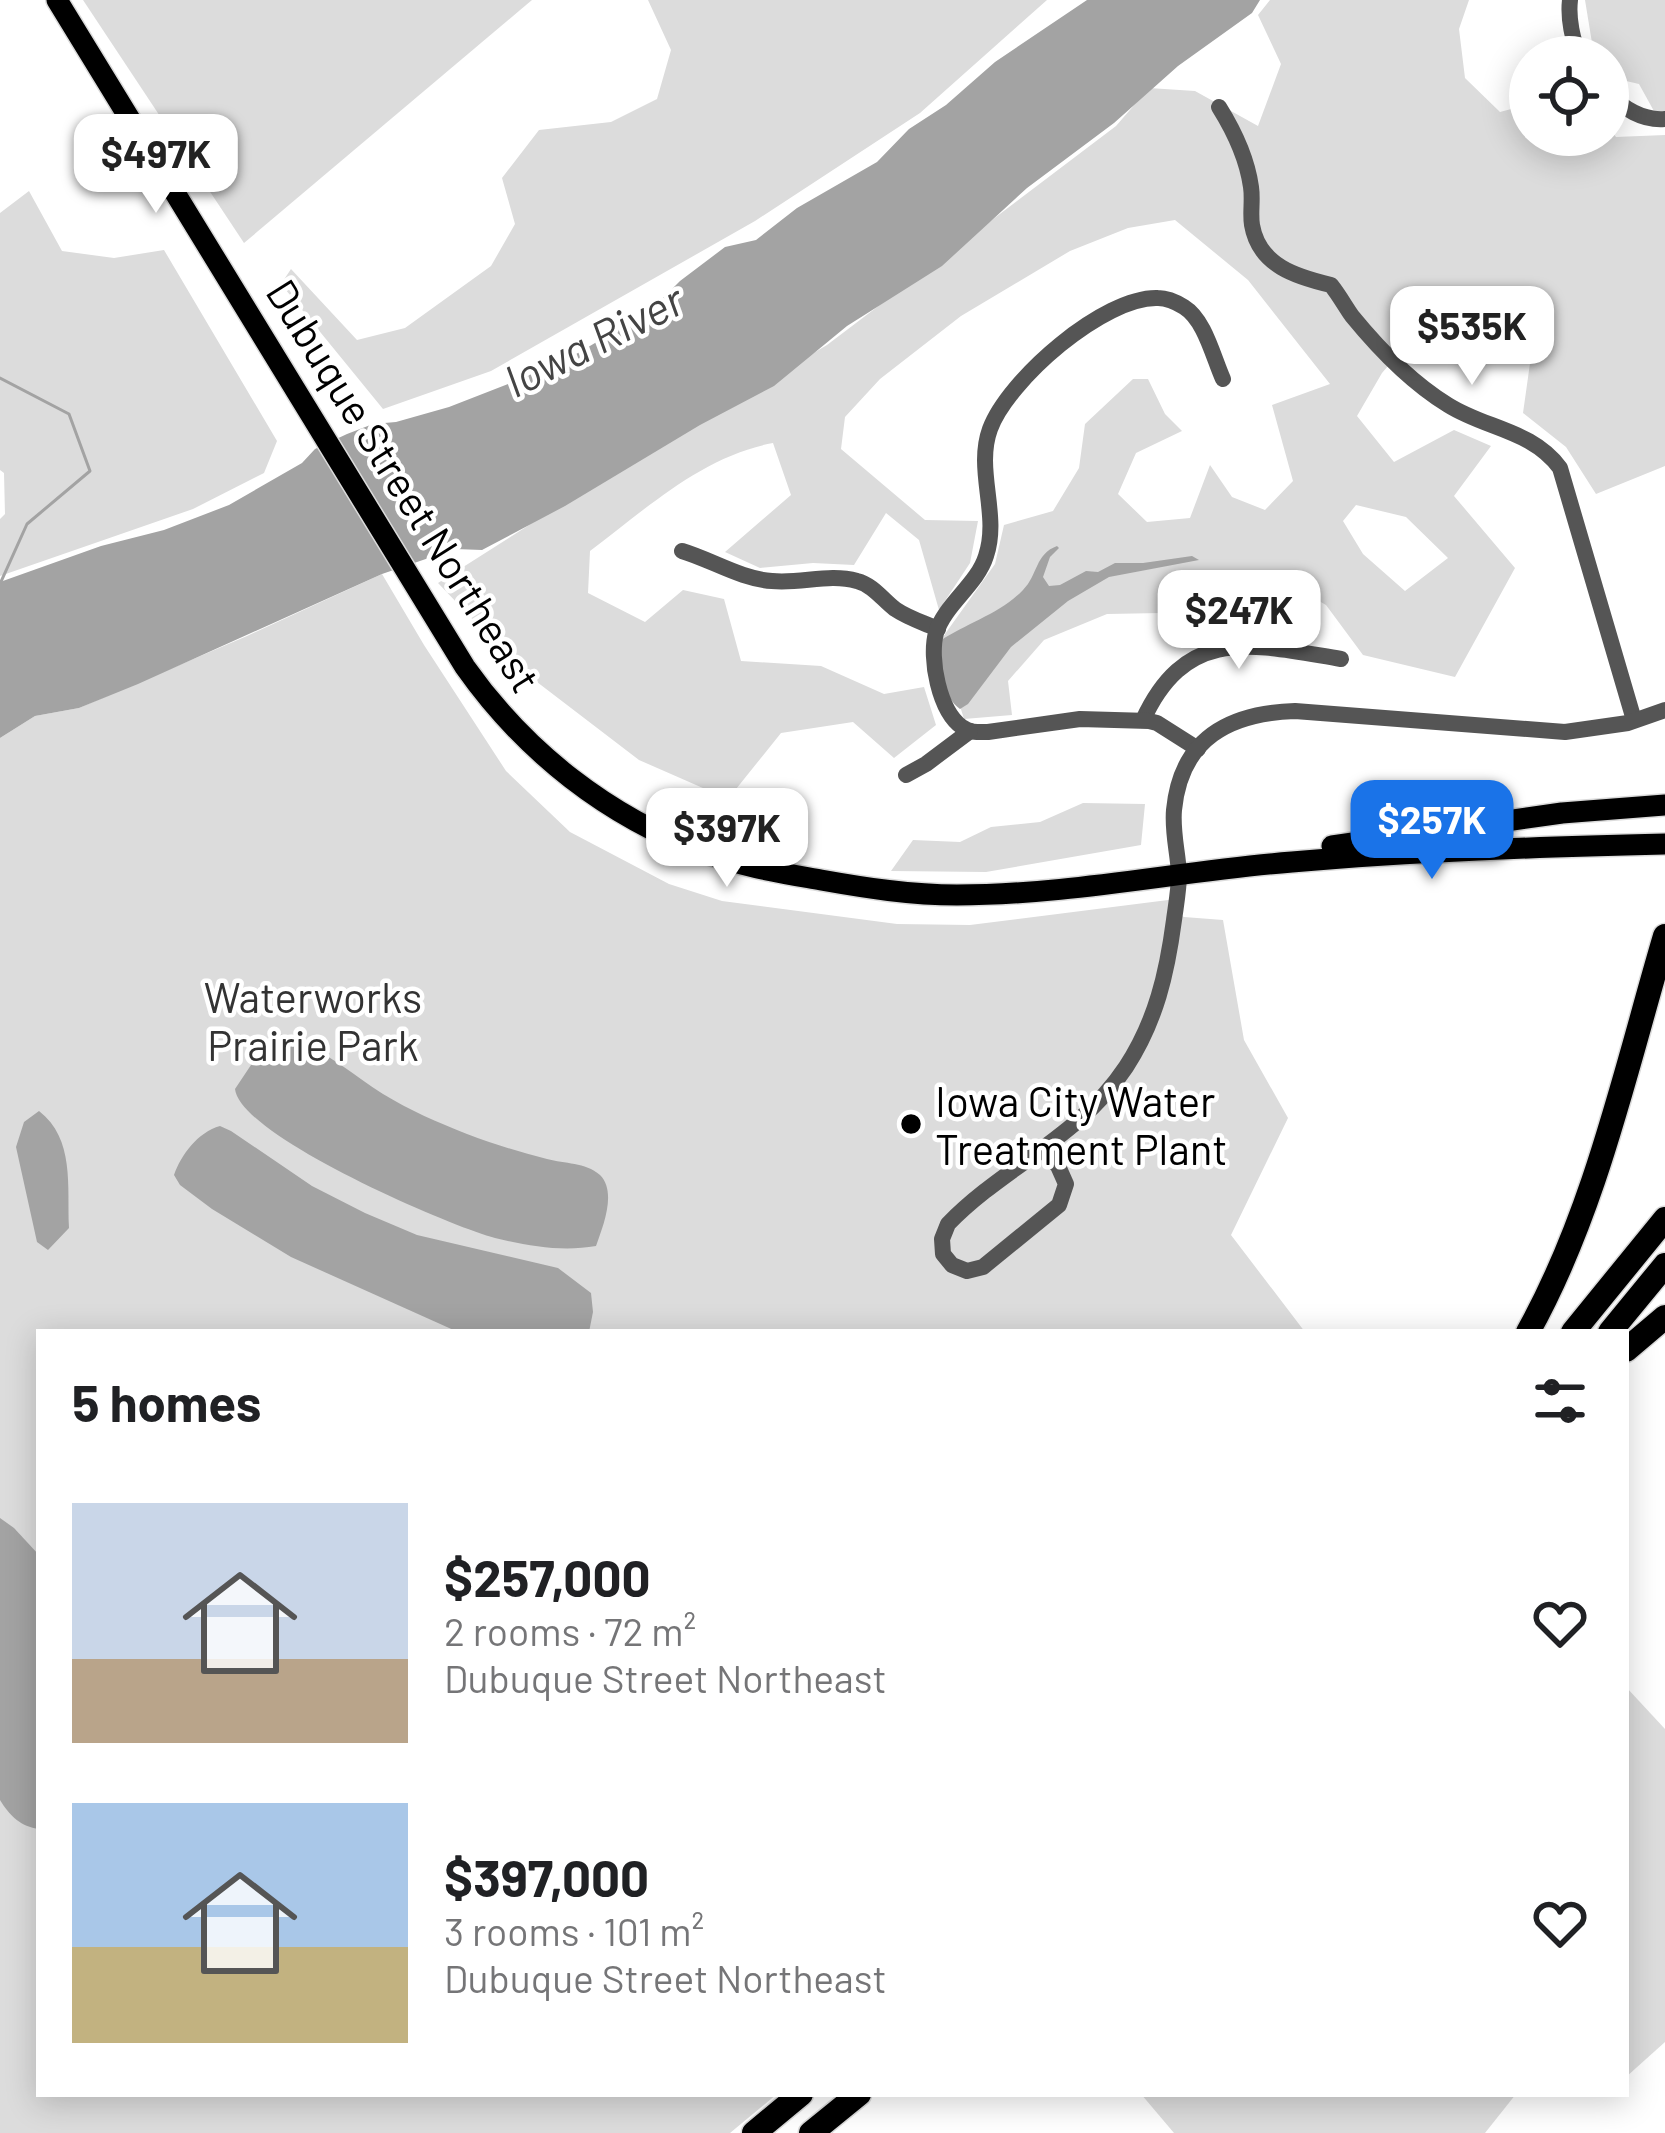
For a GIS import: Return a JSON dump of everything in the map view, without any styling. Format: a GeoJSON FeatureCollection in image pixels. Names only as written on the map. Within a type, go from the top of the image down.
{"type":"FeatureCollection","features":[{"type":"Feature","properties":{"kind":"highway"},"geometry":{"type":"LineString","coordinates":[[1530,1329],[1580,1225],[1665,936]]}},
{"type":"Feature","properties":{"kind":"highway"},"geometry":{"type":"LineString","coordinates":[[1575,1329],[1665,1220]]}},
{"type":"Feature","properties":{"kind":"highway"},"geometry":{"type":"LineString","coordinates":[[1612,1329],[1665,1265]]}},
{"type":"Feature","properties":{"kind":"highway"},"geometry":{"type":"LineString","coordinates":[[1629,1347],[1665,1317]]}},
{"type":"Feature","properties":{"kind":"highway"},"geometry":{"type":"LineString","coordinates":[[754,2133],[797,2097]]}},
{"type":"Feature","properties":{"kind":"highway"},"geometry":{"type":"LineString","coordinates":[[811,2133],[855,2097]]}},
{"type":"Feature","properties":{"kind":"main road","name":"Dubuque Street Northeast"},"geometry":{"type":"LineString","coordinates":[[57,0],[475,682],[539,753],[615,810],[650,829],[739,863],[865,888],[956,895],[1361,857],[1665,844]]}},
{"type":"Feature","properties":{"kind":"main road"},"geometry":{"type":"LineString","coordinates":[[1187,873],[1289,853],[1562,813],[1665,805]]}},
{"type":"Feature","properties":{"kind":"street"},"geometry":{"type":"LineString","coordinates":[[1570,0],[1573,36]]}},
{"type":"Feature","properties":{"kind":"street"},"geometry":{"type":"LineString","coordinates":[[1219,106],[1246,164],[1255,235],[1274,263],[1299,277],[1331,285],[1395,363],[1431,393],[1459,411],[1530,440],[1560,468],[1634,720]]}},
{"type":"Feature","properties":{"kind":"street"},"geometry":{"type":"LineString","coordinates":[[1629,110],[1665,119]]}},
{"type":"Feature","properties":{"kind":"street"},"geometry":{"type":"LineString","coordinates":[[1198,749],[1144,720],[1080,719],[988,732],[970,730],[959,724],[946,705],[935,637],[986,557],[985,466],[992,423],[1017,386],[1065,340],[1143,300],[1169,300],[1198,322],[1223,379]]}},
{"type":"Feature","properties":{"kind":"street"},"geometry":{"type":"LineString","coordinates":[[682,551],[753,579],[858,581],[900,613],[938,629]]}},
{"type":"Feature","properties":{"kind":"street"},"geometry":{"type":"LineString","coordinates":[[1144,720],[1163,686],[1188,663],[1213,651],[1246,645],[1341,659]]}},
{"type":"Feature","properties":{"kind":"street"},"geometry":{"type":"LineString","coordinates":[[1043,1150],[1066,1184],[1059,1205],[983,1267],[967,1270],[952,1265],[943,1254],[948,1224],[1092,1109],[1125,1068],[1147,1030],[1165,975],[1187,873],[1174,826],[1176,799],[1198,749],[1226,724],[1266,712],[1353,714],[1565,732],[1604,729],[1665,710]]}},
{"type":"Feature","properties":{"kind":"street"},"geometry":{"type":"LineString","coordinates":[[906,775],[970,730]]}},
{"type":"Feature","properties":{"kind":"green space"},"geometry":{"type":"Polygon","coordinates":[[[83,0],[532,0],[244,243],[83,0]]]}},
{"type":"Feature","properties":{"kind":"green space"},"geometry":{"type":"Polygon","coordinates":[[[648,0],[1047,0],[920,113],[755,221],[491,371],[383,409],[281,284],[291,269],[357,340],[405,328],[491,266],[515,224],[502,178],[539,130],[611,122],[657,99],[671,50],[648,0]]]}},
{"type":"Feature","properties":{"kind":"green space"},"geometry":{"type":"Polygon","coordinates":[[[1270,0],[1469,0],[1459,29],[1465,78],[1500,112],[1509,110],[1509,156],[1629,156],[1629,136],[1665,135],[1665,466],[1596,494],[1566,447],[1523,413],[1533,342],[1493,302],[1432,315],[1382,373],[1357,416],[1394,462],[1454,430],[1491,446],[1454,496],[1515,568],[1455,677],[1363,655],[1326,605],[1286,582],[1209,591],[1161,613],[1107,614],[1044,640],[1008,681],[1012,715],[964,719],[940,641],[995,564],[1004,525],[1053,511],[1079,468],[1085,424],[1133,379],[1148,379],[1165,414],[1182,431],[1136,453],[1118,494],[1147,522],[1190,518],[1210,465],[1232,497],[1265,510],[1293,481],[1272,405],[1330,384],[1248,280],[1175,220],[1128,228],[1070,251],[961,316],[880,379],[845,417],[841,449],[925,520],[978,521],[970,563],[939,610],[919,540],[886,513],[854,565],[760,568],[725,552],[791,495],[773,443],[722,459],[699,472],[590,551],[588,593],[645,622],[683,590],[724,599],[741,661],[821,666],[884,694],[924,687],[936,725],[894,758],[853,722],[781,733],[728,799],[639,760],[520,669],[438,583],[827,345],[1116,126],[1149,88],[1195,91],[1258,126],[1281,64],[1258,15],[1270,0]],[[1356,505],[1343,521],[1363,554],[1405,591],[1448,558],[1406,517],[1356,505]]]}},
{"type":"Feature","properties":{"kind":"green space"},"geometry":{"type":"Polygon","coordinates":[[[1585,0],[1665,0],[1665,111],[1655,113],[1639,84],[1629,82],[1629,36],[1591,36],[1585,0]]]}},
{"type":"Feature","properties":{"kind":"green space"},"geometry":{"type":"Polygon","coordinates":[[[29,191],[62,251],[114,258],[164,250],[277,441],[264,473],[193,509],[0,576],[0,519],[5,514],[4,473],[0,470],[0,213],[29,191]]]}},
{"type":"Feature","properties":{"kind":"green space","name":"Waterworks Prairie Park"},"geometry":{"type":"Polygon","coordinates":[[[382,574],[506,771],[570,832],[669,884],[722,901],[897,924],[970,925],[1176,899],[1175,912],[1184,917],[1223,920],[1244,1040],[1288,1118],[1231,1235],[1303,1329],[36,1329],[36,2097],[773,2097],[730,2133],[0,2133],[0,738],[35,716],[79,708],[382,574]]]}},
{"type":"Feature","properties":{"kind":"green space"},"geometry":{"type":"Polygon","coordinates":[[[1083,803],[1145,804],[1141,845],[986,872],[891,871],[913,840],[960,842],[991,827],[1040,822],[1083,803]]]}},
{"type":"Feature","properties":{"kind":"green space"},"geometry":{"type":"Polygon","coordinates":[[[1629,1690],[1665,1729],[1665,2042],[1629,2074],[1629,1690]]]}},
{"type":"Feature","properties":{"kind":"green space"},"geometry":{"type":"Polygon","coordinates":[[[1144,2097],[1514,2097],[1485,2133],[1174,2133],[1144,2097]]]}},
{"type":"Feature","properties":{"kind":"shaded area"},"geometry":{"type":"Polygon","coordinates":[[[1087,0],[1260,0],[1252,13],[1027,188],[942,266],[847,326],[774,386],[482,550],[455,549],[382,574],[138,684],[79,708],[35,716],[0,738],[0,582],[229,505],[302,463],[315,449],[347,434],[449,407],[578,353],[651,310],[725,247],[756,240],[797,208],[877,162],[909,129],[946,105],[995,62],[1087,0]]]}},
{"type":"Feature","properties":{"kind":"shaded area"},"geometry":{"type":"Polygon","coordinates":[[[1057,546],[1043,577],[1049,586],[1115,563],[1192,556],[1199,560],[1109,577],[1068,601],[1011,647],[960,709],[944,687],[940,641],[1014,598],[1045,554],[1057,546]]]}},
{"type":"Feature","properties":{"kind":"shaded area"},"geometry":{"type":"Polygon","coordinates":[[[279,1034],[318,1050],[383,1094],[435,1121],[600,1175],[608,1200],[596,1246],[546,1247],[471,1230],[350,1177],[271,1130],[246,1108],[235,1089],[267,1041],[279,1034]]]}},
{"type":"Feature","properties":{"kind":"shaded area"},"geometry":{"type":"Polygon","coordinates":[[[39,1111],[59,1135],[68,1180],[69,1228],[48,1250],[37,1242],[16,1147],[24,1122],[39,1111]]]}},
{"type":"Feature","properties":{"kind":"shaded area"},"geometry":{"type":"Polygon","coordinates":[[[220,1126],[231,1131],[312,1186],[417,1235],[558,1268],[591,1293],[590,1329],[451,1329],[291,1257],[180,1185],[174,1175],[181,1160],[205,1133],[220,1126]]]}},
{"type":"Feature","properties":{"kind":"shaded area"},"geometry":{"type":"Polygon","coordinates":[[[0,1518],[36,1552],[36,1828],[16,1819],[0,1800],[0,1518]]]}},
{"type":"Feature","properties":{"kind":"waterway"},"geometry":{"type":"LineString","coordinates":[[0,378],[69,414],[90,471],[27,524],[0,584]]}},
{"type":"Feature","properties":{"kind":"place","name":"Iowa City Water Treatment Plant"},"geometry":{"type":"Point","coordinates":[911,1124]}},
{"type":"Feature","properties":{"kind":"water label","name":"Iowa River"},"geometry":{"type":"Point","coordinates":[593,339]}}]}
